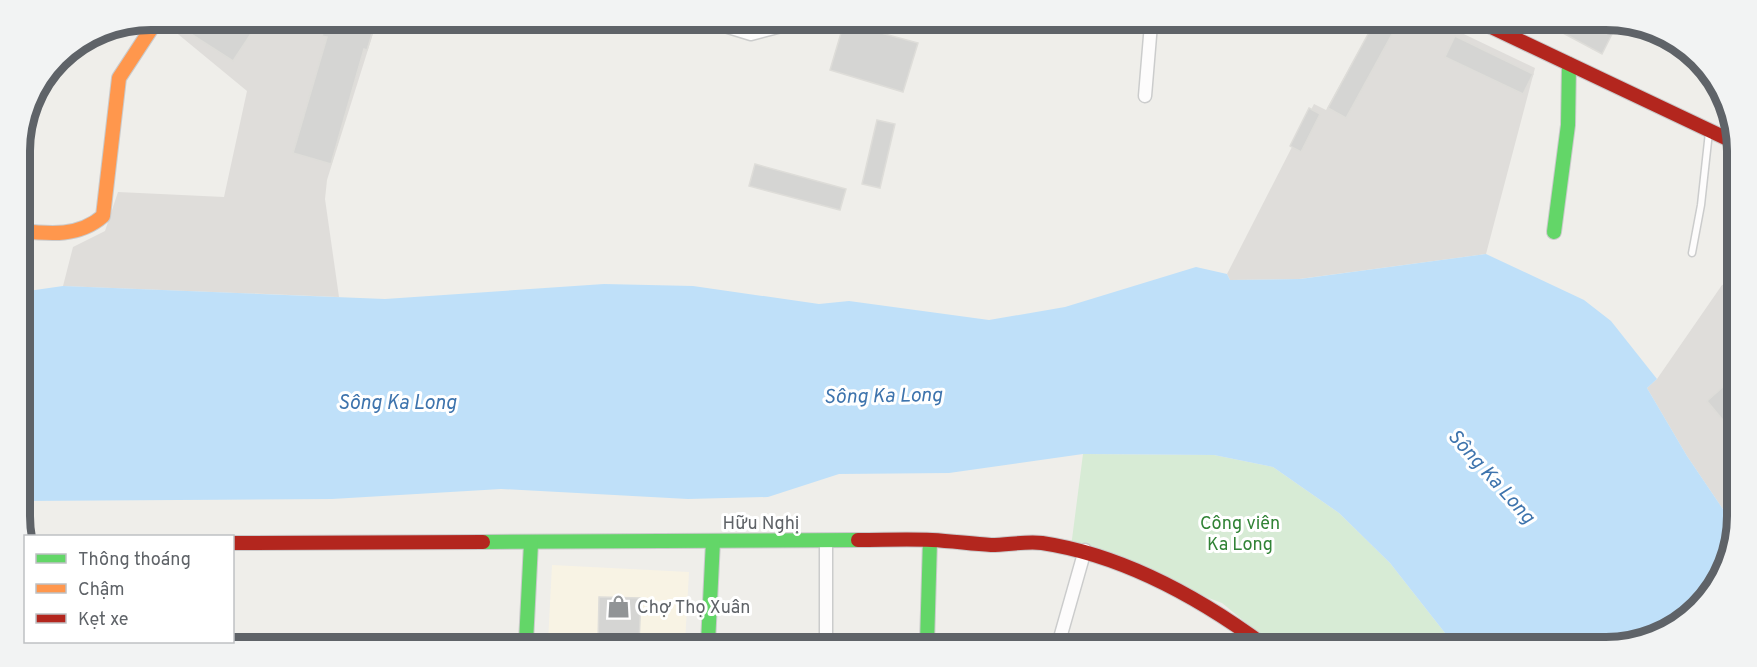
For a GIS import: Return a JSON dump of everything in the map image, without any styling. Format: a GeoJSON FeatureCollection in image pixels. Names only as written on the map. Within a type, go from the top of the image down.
{"type":"FeatureCollection","features":[{"type":"Feature","properties":{"kind":"street"},"geometry":{"type":"LineString","coordinates":[[30,231],[73,232],[96,224],[103,216],[119,78],[150,30]]}},
{"type":"Feature","properties":{"kind":"street"},"geometry":{"type":"LineString","coordinates":[[738,30],[751,34],[765,30]]}},
{"type":"Feature","properties":{"kind":"street"},"geometry":{"type":"LineString","coordinates":[[1145,96],[1150,30]]}},
{"type":"Feature","properties":{"kind":"street"},"geometry":{"type":"LineString","coordinates":[[1497,30],[1726,138]]}},
{"type":"Feature","properties":{"kind":"street"},"geometry":{"type":"LineString","coordinates":[[1554,232],[1568,125],[1569,64]]}},
{"type":"Feature","properties":{"kind":"street"},"geometry":{"type":"LineString","coordinates":[[927,637],[930,540]]}},
{"type":"Feature","properties":{"kind":"street","name":"Hữu Nghị"},"geometry":{"type":"LineString","coordinates":[[234,543],[930,540],[998,545],[1039,542],[1085,550],[1200,604],[1254,637]]}},
{"type":"Feature","properties":{"kind":"street"},"geometry":{"type":"LineString","coordinates":[[708,637],[713,541]]}},
{"type":"Feature","properties":{"kind":"street"},"geometry":{"type":"LineString","coordinates":[[826,541],[826,637]]}},
{"type":"Feature","properties":{"kind":"street"},"geometry":{"type":"LineString","coordinates":[[526,637],[531,543]]}},
{"type":"Feature","properties":{"kind":"street"},"geometry":{"type":"LineString","coordinates":[[1060,637],[1085,550]]}},
{"type":"Feature","properties":{"kind":"lane"},"geometry":{"type":"LineString","coordinates":[[1692,253],[1701,206],[1709,130]]}},
{"type":"Feature","properties":{"kind":"shaded area"},"geometry":{"type":"Polygon","coordinates":[[[173,30],[374,30],[327,180],[325,199],[339,297],[63,286],[73,247],[105,231],[118,192],[224,197],[247,91],[173,30]]]}},
{"type":"Feature","properties":{"kind":"shaded area"},"geometry":{"type":"Polygon","coordinates":[[[1370,30],[1455,30],[1535,68],[1486,254],[1299,279],[1230,280],[1227,274],[1314,104],[1326,110],[1370,30]]]}},
{"type":"Feature","properties":{"kind":"shaded area"},"geometry":{"type":"Polygon","coordinates":[[[1727,283],[1727,515],[1687,456],[1647,388],[1657,379],[1722,285],[1727,283]]]}},
{"type":"Feature","properties":{"kind":"shaded area","name":"Chợ Thọ Xuân"},"geometry":{"type":"Polygon","coordinates":[[[552,565],[689,572],[685,637],[548,637],[552,565]]]}},
{"type":"Feature","properties":{"kind":"green space","name":"Công viên Ka Long"},"geometry":{"type":"Polygon","coordinates":[[[1083,454],[1214,455],[1273,467],[1339,513],[1390,563],[1448,637],[1263,637],[1222,603],[1071,547],[1083,454]]]}},
{"type":"Feature","properties":{"kind":"water","name":"Sông Ka Long"},"geometry":{"type":"Polygon","coordinates":[[[1486,254],[1584,300],[1611,321],[1657,379],[1647,388],[1687,456],[1727,515],[1721,555],[1702,590],[1673,617],[1645,631],[1629,635],[1614,637],[1448,637],[1390,563],[1339,513],[1273,467],[1214,455],[1083,454],[949,473],[839,474],[768,497],[688,499],[501,489],[332,499],[30,501],[30,291],[63,286],[385,299],[604,284],[693,286],[819,304],[849,301],[989,320],[1065,307],[1196,267],[1227,274],[1230,280],[1300,279],[1486,254]]]}},
{"type":"Feature","properties":{"kind":"building"},"geometry":{"type":"Polygon","coordinates":[[[185,30],[253,30],[233,61],[185,30]]]}},
{"type":"Feature","properties":{"kind":"building"},"geometry":{"type":"Polygon","coordinates":[[[324,30],[373,30],[367,50],[364,49],[331,164],[293,153],[327,37],[322,36],[324,30]]]}},
{"type":"Feature","properties":{"kind":"building"},"geometry":{"type":"Polygon","coordinates":[[[842,30],[870,30],[918,43],[903,92],[830,70],[842,30]]]}},
{"type":"Feature","properties":{"kind":"building"},"geometry":{"type":"Polygon","coordinates":[[[1370,30],[1394,30],[1346,118],[1328,108],[1370,30]]]}},
{"type":"Feature","properties":{"kind":"building"},"geometry":{"type":"Polygon","coordinates":[[[1557,30],[1614,30],[1602,54],[1557,30]]]}},
{"type":"Feature","properties":{"kind":"building"},"geometry":{"type":"Polygon","coordinates":[[[1455,36],[1533,74],[1523,94],[1445,57],[1455,36]]]}},
{"type":"Feature","properties":{"kind":"building"},"geometry":{"type":"Polygon","coordinates":[[[1309,108],[1320,114],[1301,152],[1290,146],[1309,108]]]}},
{"type":"Feature","properties":{"kind":"building"},"geometry":{"type":"Polygon","coordinates":[[[877,120],[895,124],[880,188],[862,184],[877,120]]]}},
{"type":"Feature","properties":{"kind":"building"},"geometry":{"type":"Polygon","coordinates":[[[755,164],[846,189],[840,210],[749,186],[755,164]]]}},
{"type":"Feature","properties":{"kind":"building"},"geometry":{"type":"Polygon","coordinates":[[[1727,383],[1727,425],[1707,401],[1727,383]]]}},
{"type":"Feature","properties":{"kind":"building"},"geometry":{"type":"Polygon","coordinates":[[[599,597],[641,598],[639,637],[598,637],[599,597]]]}},
{"type":"Feature","properties":{"kind":"traffic: fast"},"geometry":{"type":"LineString","coordinates":[[1554,232],[1568,125],[1569,64]]}},
{"type":"Feature","properties":{"kind":"traffic: fast"},"geometry":{"type":"LineString","coordinates":[[483,542],[858,540]]}},
{"type":"Feature","properties":{"kind":"traffic: fast"},"geometry":{"type":"LineString","coordinates":[[927,637],[930,540]]}},
{"type":"Feature","properties":{"kind":"traffic: fast"},"geometry":{"type":"LineString","coordinates":[[708,637],[713,541]]}},
{"type":"Feature","properties":{"kind":"traffic: fast"},"geometry":{"type":"LineString","coordinates":[[526,637],[531,543]]}},
{"type":"Feature","properties":{"kind":"traffic: slow"},"geometry":{"type":"LineString","coordinates":[[30,232],[74,231],[94,223],[103,216],[119,78],[150,30]]}},
{"type":"Feature","properties":{"kind":"traffic: jam"},"geometry":{"type":"LineString","coordinates":[[1497,30],[1726,138]]}},
{"type":"Feature","properties":{"kind":"traffic: jam"},"geometry":{"type":"LineString","coordinates":[[858,540],[932,540],[991,545],[1042,543],[1072,549],[1131,568],[1159,581],[1214,611],[1252,637]]}},
{"type":"Feature","properties":{"kind":"traffic: jam"},"geometry":{"type":"LineString","coordinates":[[234,543],[483,542]]}},
{"type":"Feature","properties":{"kind":"place","name":"Chợ Thọ Xuân"},"geometry":{"type":"Point","coordinates":[619,607]}}]}
